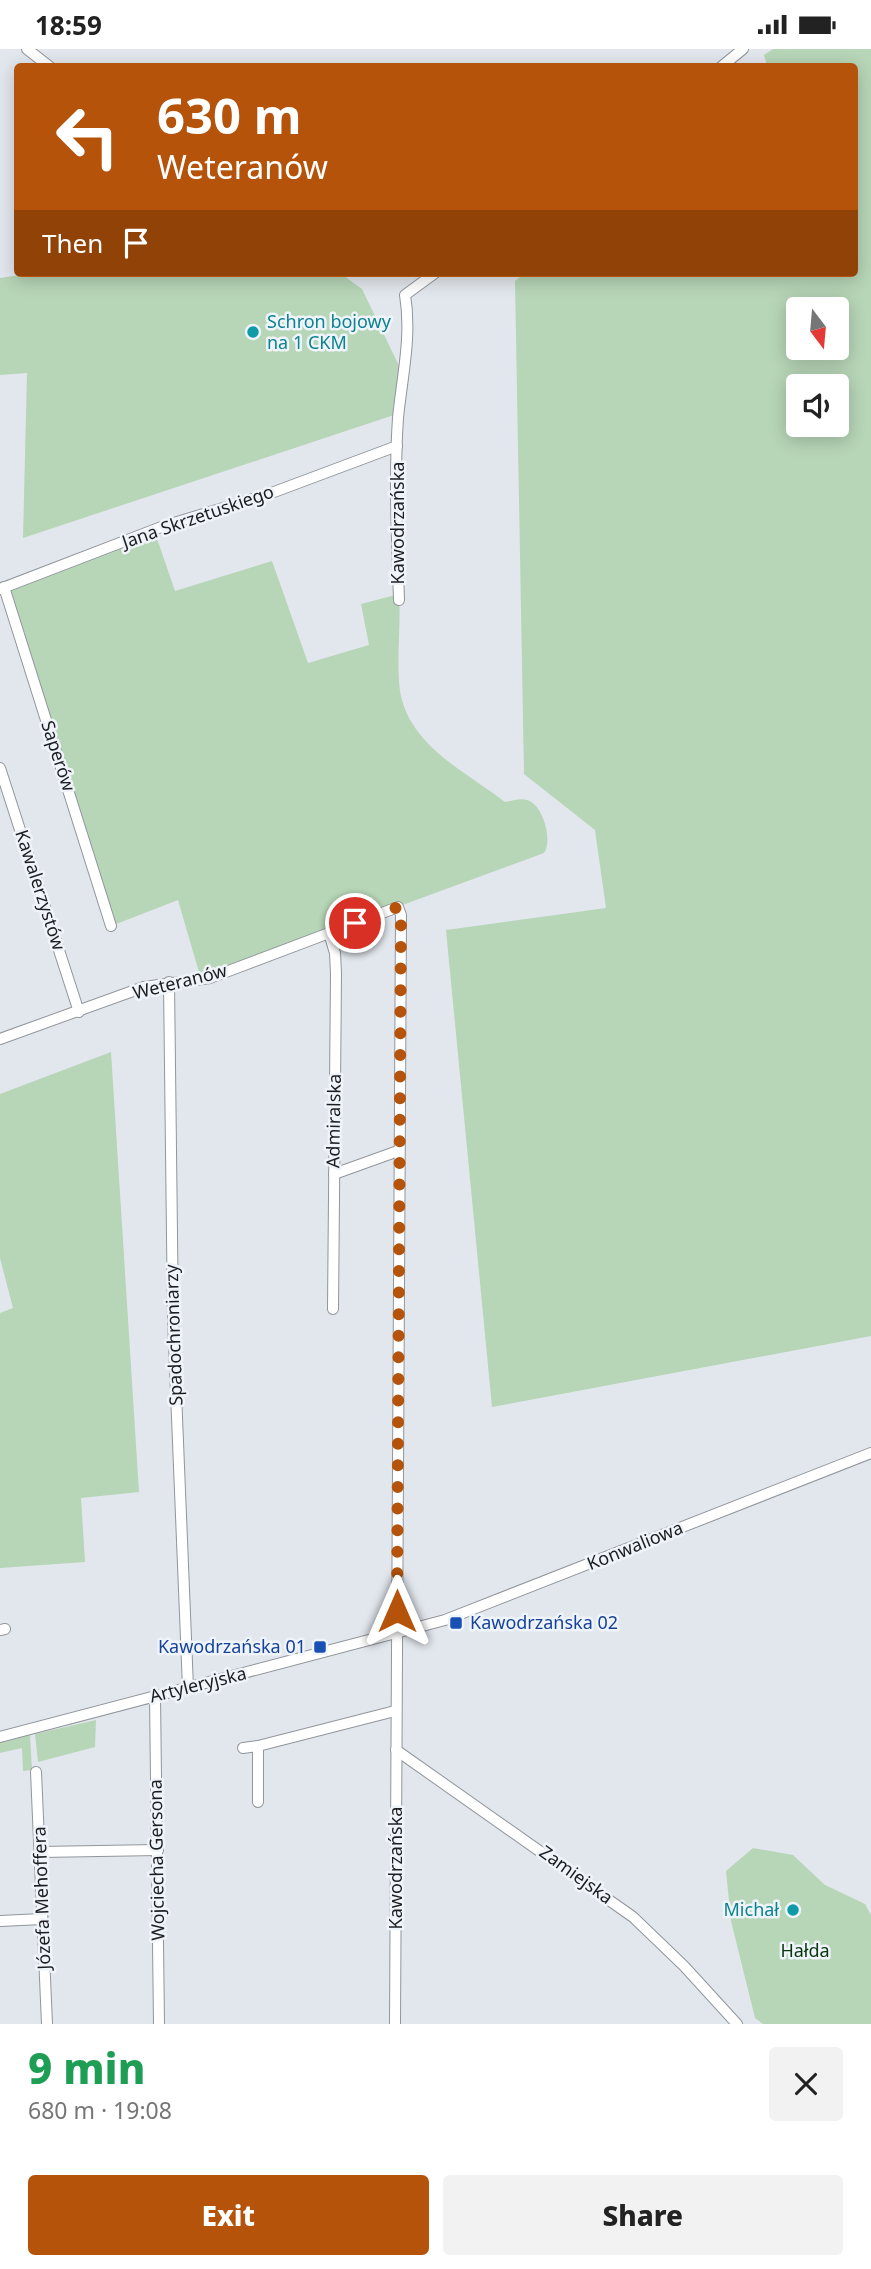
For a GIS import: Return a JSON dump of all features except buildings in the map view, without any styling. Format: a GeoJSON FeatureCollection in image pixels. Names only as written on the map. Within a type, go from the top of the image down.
{"type":"FeatureCollection","features":[{"type":"Feature","properties":{"kind":"street"},"geometry":{"type":"LineString","coordinates":[[27,49],[45,63]]}},
{"type":"Feature","properties":{"kind":"street"},"geometry":{"type":"LineString","coordinates":[[726,63],[743,49]]}},
{"type":"Feature","properties":{"kind":"street","name":"Kawodrzańska"},"geometry":{"type":"LineString","coordinates":[[399,600],[397,446],[408,310],[405,295],[430,277]]}},
{"type":"Feature","properties":{"kind":"street","name":"Jana Skrzetuskiego"},"geometry":{"type":"LineString","coordinates":[[2,588],[164,526],[265,495],[397,446]]}},
{"type":"Feature","properties":{"kind":"street","name":"Saperów"},"geometry":{"type":"LineString","coordinates":[[2,588],[111,926]]}},
{"type":"Feature","properties":{"kind":"street","name":"Kawalerzystów"},"geometry":{"type":"LineString","coordinates":[[0,768],[79,1012]]}},
{"type":"Feature","properties":{"kind":"street","name":"Kawodrzańska"},"geometry":{"type":"LineString","coordinates":[[395,2024],[401,915],[398,907]]}},
{"type":"Feature","properties":{"kind":"street","name":"Weteranów"},"geometry":{"type":"LineString","coordinates":[[0,1039],[169,982],[210,978],[398,907]]}},
{"type":"Feature","properties":{"kind":"street","name":"Admiralska"},"geometry":{"type":"LineString","coordinates":[[329,933],[335,953],[336,974],[333,1310]]}},
{"type":"Feature","properties":{"kind":"street","name":"Spadochroniarzy"},"geometry":{"type":"LineString","coordinates":[[169,982],[173,1318],[188,1688]]}},
{"type":"Feature","properties":{"kind":"street"},"geometry":{"type":"LineString","coordinates":[[334,1174],[398,1151]]}},
{"type":"Feature","properties":{"kind":"street","name":"Konwaliowa"},"geometry":{"type":"LineString","coordinates":[[397,1635],[484,1607],[871,1453]]}},
{"type":"Feature","properties":{"kind":"street","name":"Artyleryjska"},"geometry":{"type":"LineString","coordinates":[[0,1737],[397,1635]]}},
{"type":"Feature","properties":{"kind":"street","name":"Wojciecha Gersona"},"geometry":{"type":"LineString","coordinates":[[155,1696],[159,2024]]}},
{"type":"Feature","properties":{"kind":"street"},"geometry":{"type":"LineString","coordinates":[[243,1748],[258,1747],[395,1711]]}},
{"type":"Feature","properties":{"kind":"street"},"geometry":{"type":"LineString","coordinates":[[258,1747],[258,1802]]}},
{"type":"Feature","properties":{"kind":"street","name":"Zamiejska"},"geometry":{"type":"LineString","coordinates":[[396,1750],[633,1917],[684,1966],[737,2024]]}},
{"type":"Feature","properties":{"kind":"street","name":"Józefa Mehoffera"},"geometry":{"type":"LineString","coordinates":[[36,1772],[47,2024]]}},
{"type":"Feature","properties":{"kind":"street"},"geometry":{"type":"LineString","coordinates":[[40,1852],[158,1850]]}},
{"type":"Feature","properties":{"kind":"street"},"geometry":{"type":"LineString","coordinates":[[0,1921],[42,1919]]}},
{"type":"Feature","properties":{"kind":"green space"},"geometry":{"type":"Polygon","coordinates":[[[773,49],[871,49],[871,1336],[492,1407],[446,930],[606,908],[595,830],[524,774],[515,281],[520,277],[858,277],[858,63],[766,63],[764,55],[773,49]]]}},
{"type":"Feature","properties":{"kind":"green space"},"geometry":{"type":"Polygon","coordinates":[[[346,277],[362,289],[401,370],[394,415],[23,538],[27,373],[0,375],[0,278],[346,277]]]}},
{"type":"Feature","properties":{"kind":"green space"},"geometry":{"type":"Polygon","coordinates":[[[154,530],[175,591],[272,561],[308,663],[369,645],[361,604],[399,594],[399,681],[403,702],[411,721],[437,752],[505,802],[522,799],[533,803],[542,815],[547,832],[547,847],[544,853],[201,979],[178,900],[111,926],[4,587],[154,530]]]}},
{"type":"Feature","properties":{"kind":"green space"},"geometry":{"type":"Polygon","coordinates":[[[111,1052],[139,1492],[81,1498],[85,1562],[0,1568],[0,1313],[13,1308],[0,1258],[0,1094],[111,1052]]]}},
{"type":"Feature","properties":{"kind":"green space"},"geometry":{"type":"Polygon","coordinates":[[[96,1720],[95,1747],[38,1762],[35,1734],[96,1720]]]}},
{"type":"Feature","properties":{"kind":"green space"},"geometry":{"type":"Polygon","coordinates":[[[30,1735],[32,1770],[23,1771],[22,1748],[0,1753],[0,1743],[30,1735]]]}},
{"type":"Feature","properties":{"kind":"green space","name":"Hałda"},"geometry":{"type":"Polygon","coordinates":[[[753,1848],[793,1855],[825,1885],[865,1904],[871,1915],[871,2024],[763,2024],[755,2018],[731,1921],[726,1871],[753,1848]]]}},
{"type":"Feature","properties":{"kind":"place","name":"Schron bojowy na 1 CKM"},"geometry":{"type":"Point","coordinates":[253,332]}},
{"type":"Feature","properties":{"kind":"place","name":"Kawodrzańska 02"},"geometry":{"type":"Point","coordinates":[456,1623]}},
{"type":"Feature","properties":{"kind":"place","name":"Kawodrzańska 01"},"geometry":{"type":"Point","coordinates":[320,1647]}},
{"type":"Feature","properties":{"kind":"place","name":"Michał"},"geometry":{"type":"Point","coordinates":[793,1910]}},
{"type":"Feature","properties":{"kind":"route"},"geometry":{"type":"LineString","coordinates":[[355,923],[398,907],[401,915],[397,1611]]}}]}
